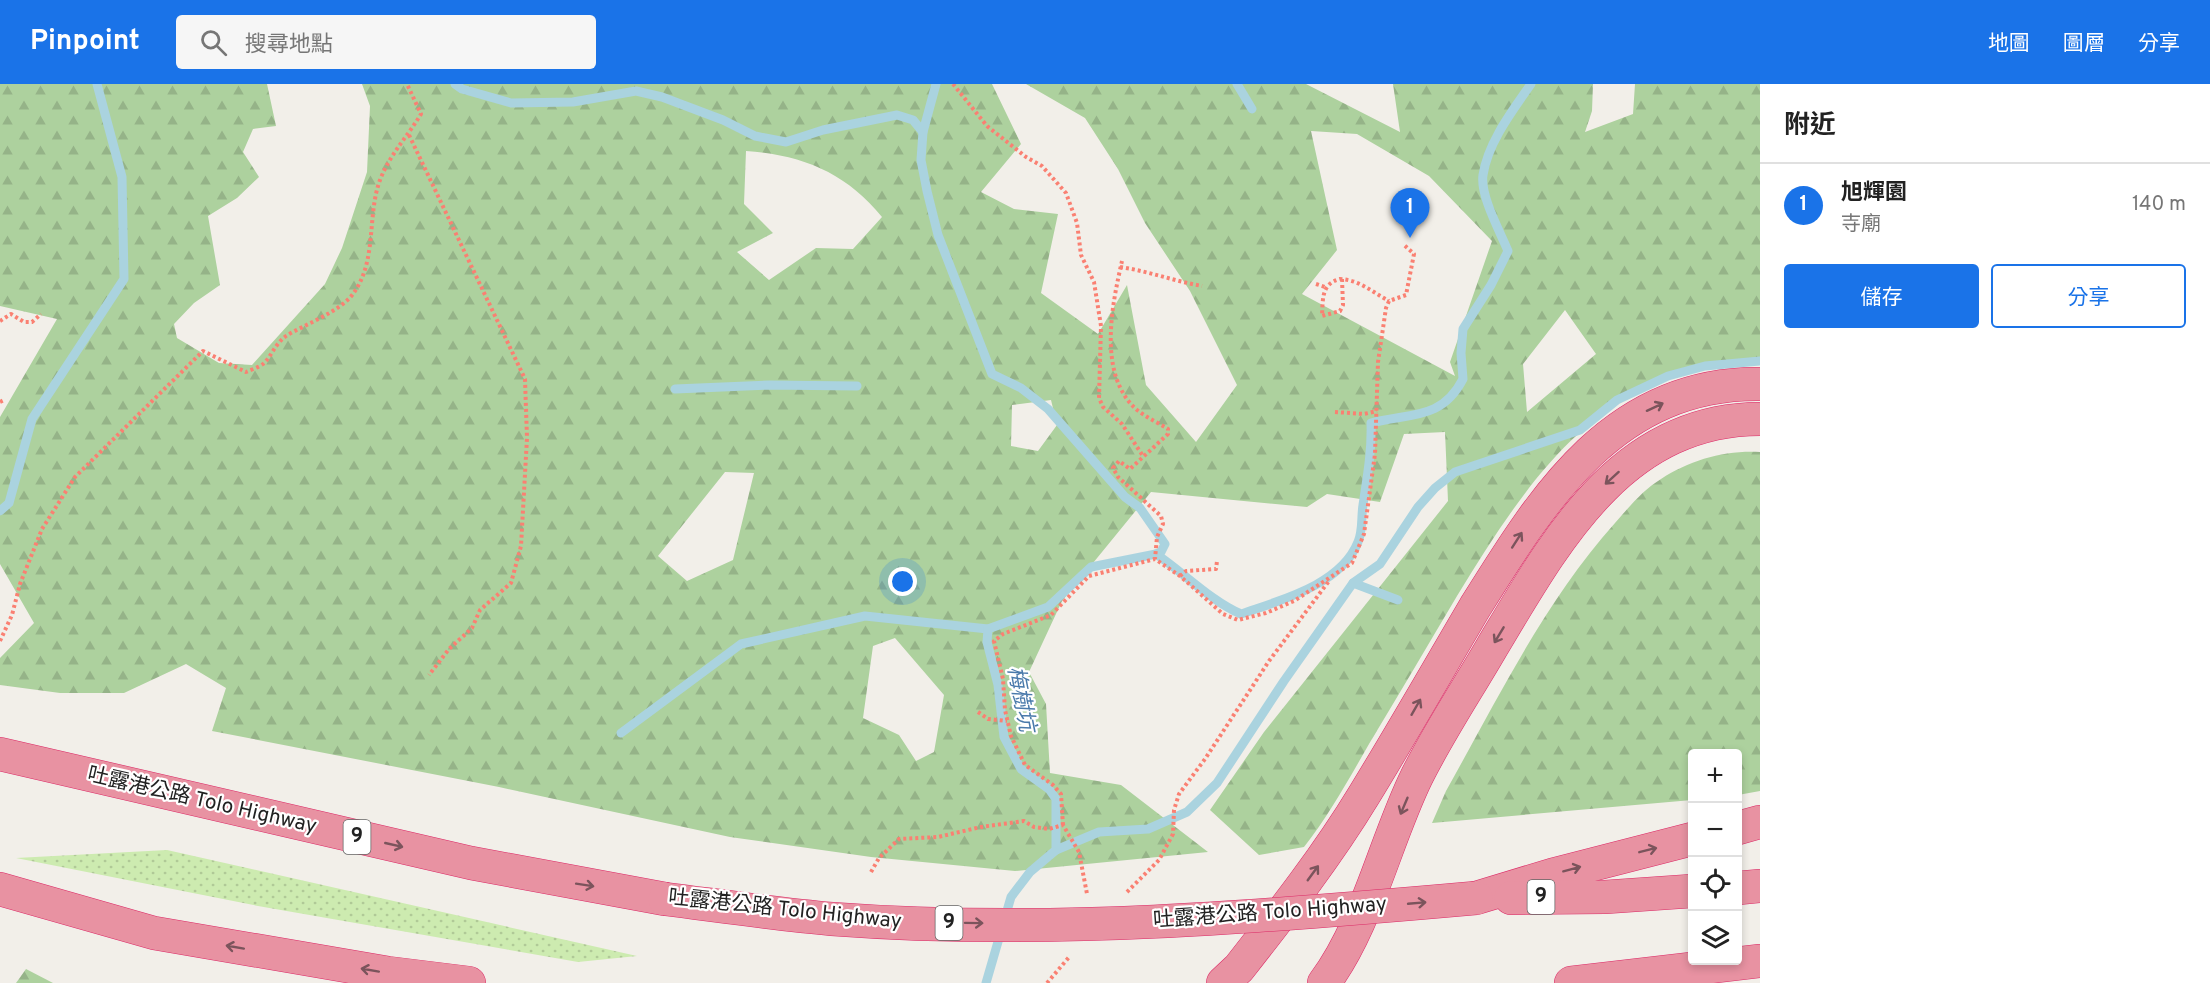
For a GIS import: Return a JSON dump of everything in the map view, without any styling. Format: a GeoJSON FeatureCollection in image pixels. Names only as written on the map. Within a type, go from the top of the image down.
{"type":"FeatureCollection","features":[{"type":"Feature","properties":{"kind":"highway"},"geometry":{"type":"LineString","coordinates":[[1223,983],[1252,951],[1333,846],[1518,538],[1569,472],[1606,437],[1663,403],[1705,390],[1760,384]]}},
{"type":"Feature","properties":{"kind":"highway"},"geometry":{"type":"LineString","coordinates":[[1324,983],[1348,944],[1416,777],[1527,589],[1582,509],[1615,474],[1650,448],[1671,437],[1694,427],[1724,420],[1760,418]]}},
{"type":"Feature","properties":{"kind":"highway","name":"吐露港公路 Tolo Highway"},"geometry":{"type":"LineString","coordinates":[[0,754],[471,863],[665,898],[832,919],[1052,924],[1234,919],[1476,898],[1605,897],[1688,891]]}},
{"type":"Feature","properties":{"kind":"highway"},"geometry":{"type":"LineString","coordinates":[[1742,827],[1760,822]]}},
{"type":"Feature","properties":{"kind":"highway"},"geometry":{"type":"LineString","coordinates":[[1476,898],[1604,861],[1688,840]]}},
{"type":"Feature","properties":{"kind":"highway"},"geometry":{"type":"LineString","coordinates":[[1742,888],[1760,886]]}},
{"type":"Feature","properties":{"kind":"highway"},"geometry":{"type":"LineString","coordinates":[[12,892],[154,933],[293,957],[469,983]]}},
{"type":"Feature","properties":{"kind":"highway"},"geometry":{"type":"LineString","coordinates":[[1571,983],[1760,961]]}},
{"type":"Feature","properties":{"kind":"path"},"geometry":{"type":"LineString","coordinates":[[0,641],[12,615],[20,584],[42,530],[75,477],[203,351],[246,372],[262,364],[271,349],[285,337],[328,313],[355,293],[368,262],[379,181],[395,148],[409,135],[421,114],[407,84]]}},
{"type":"Feature","properties":{"kind":"path"},"geometry":{"type":"LineString","coordinates":[[953,84],[987,126],[1026,158],[1042,166],[1066,193],[1077,223],[1081,255],[1094,282],[1101,326],[1099,398],[1103,407],[1122,424],[1143,456]]}},
{"type":"Feature","properties":{"kind":"path"},"geometry":{"type":"LineString","coordinates":[[409,135],[525,379],[527,438],[521,546],[511,583],[480,610],[472,628],[449,649],[429,675]]}},
{"type":"Feature","properties":{"kind":"path"},"geometry":{"type":"LineString","coordinates":[[1389,301],[1406,295],[1412,274],[1414,254],[1404,245]]}},
{"type":"Feature","properties":{"kind":"path"},"geometry":{"type":"LineString","coordinates":[[1122,261],[1112,353],[1119,385],[1137,410],[1168,429],[1168,434],[1143,456],[1134,468],[1130,469],[1119,461],[1113,468],[1132,491],[1161,516],[1163,524],[1157,537],[1155,559]]}},
{"type":"Feature","properties":{"kind":"path"},"geometry":{"type":"LineString","coordinates":[[1120,267],[1140,270],[1172,281],[1202,286]]}},
{"type":"Feature","properties":{"kind":"path"},"geometry":{"type":"LineString","coordinates":[[1342,279],[1343,305],[1340,311],[1322,316],[1325,287],[1329,282],[1342,279],[1359,282],[1389,301]]}},
{"type":"Feature","properties":{"kind":"path"},"geometry":{"type":"LineString","coordinates":[[1316,284],[1325,287]]}},
{"type":"Feature","properties":{"kind":"path"},"geometry":{"type":"LineString","coordinates":[[1078,852],[1071,835],[1063,825],[1061,794],[1053,785],[1025,765],[1015,748],[1007,721],[1003,679],[994,641],[1003,634],[1051,615],[1089,576],[1155,559],[1180,576],[1223,614],[1238,620],[1266,613],[1294,601],[1352,563],[1360,548],[1375,454],[1378,362],[1389,301]]}},
{"type":"Feature","properties":{"kind":"path"},"geometry":{"type":"LineString","coordinates":[[0,321],[11,315],[24,322],[32,322],[41,314]]}},
{"type":"Feature","properties":{"kind":"path"},"geometry":{"type":"LineString","coordinates":[[1335,412],[1364,414],[1377,411]]}},
{"type":"Feature","properties":{"kind":"path"},"geometry":{"type":"LineString","coordinates":[[1180,576],[1186,571],[1216,569],[1217,561]]}},
{"type":"Feature","properties":{"kind":"path"},"geometry":{"type":"LineString","coordinates":[[1126,894],[1159,860],[1173,834],[1174,810],[1179,794],[1205,759],[1250,689],[1329,580]]}},
{"type":"Feature","properties":{"kind":"path"},"geometry":{"type":"LineString","coordinates":[[978,712],[988,719],[1007,721]]}},
{"type":"Feature","properties":{"kind":"path"},"geometry":{"type":"LineString","coordinates":[[871,872],[879,858],[899,839],[938,837],[981,827],[1024,821],[1034,827],[1049,829],[1063,825]]}},
{"type":"Feature","properties":{"kind":"green space"},"geometry":{"type":"Polygon","coordinates":[[[0,84],[267,84],[276,126],[253,129],[243,152],[259,177],[237,198],[208,216],[220,285],[194,303],[174,324],[177,338],[219,363],[252,365],[325,284],[342,248],[367,172],[370,106],[362,84],[992,84],[1021,144],[981,192],[1014,209],[1058,214],[1041,293],[1098,334],[1127,285],[1146,385],[1196,442],[1237,385],[1190,291],[1145,223],[1118,169],[1085,118],[1026,84],[1306,84],[1400,132],[1393,84],[1593,84],[1592,111],[1585,132],[1633,114],[1635,84],[1760,84],[1760,362],[1706,367],[1658,382],[1615,404],[1578,434],[1544,470],[1484,552],[1338,797],[1304,847],[1259,855],[1210,810],[1264,732],[1448,501],[1445,432],[1404,434],[1380,502],[1327,494],[1307,507],[1151,492],[1062,601],[1029,672],[1046,704],[1050,773],[1121,785],[1208,852],[1015,871],[871,857],[730,837],[499,787],[212,731],[226,688],[186,664],[124,693],[60,693],[0,685],[0,658],[34,623],[0,564],[0,417],[57,319],[0,306],[0,84]],[[1311,131],[1337,250],[1302,294],[1455,376],[1450,362],[1492,241],[1429,176],[1357,134],[1311,131]],[[746,151],[744,204],[773,233],[737,252],[769,280],[816,248],[853,249],[882,217],[854,189],[822,169],[786,157],[746,151]],[[1565,310],[1523,364],[1527,412],[1596,354],[1565,310]],[[1051,400],[1012,405],[1011,446],[1038,451],[1057,425],[1051,400]],[[725,472],[658,556],[687,581],[733,560],[754,473],[725,472]],[[895,638],[873,646],[863,718],[899,735],[916,761],[934,752],[944,695],[895,638]]]}},
{"type":"Feature","properties":{"kind":"green space"},"geometry":{"type":"Polygon","coordinates":[[[1760,452],[1760,791],[1742,794],[1742,749],[1688,749],[1688,800],[1432,823],[1446,791],[1523,652],[1566,585],[1590,553],[1654,483],[1684,466],[1708,458],[1760,452]]]}},
{"type":"Feature","properties":{"kind":"green space"},"geometry":{"type":"Polygon","coordinates":[[[167,850],[637,956],[578,962],[258,906],[16,858],[167,850]]]}},
{"type":"Feature","properties":{"kind":"green space"},"geometry":{"type":"Polygon","coordinates":[[[26,969],[53,983],[16,983],[26,969]]]}},
{"type":"Feature","properties":{"kind":"waterway"},"geometry":{"type":"LineString","coordinates":[[0,511],[9,503],[32,419],[124,279],[122,177],[97,84]]}},
{"type":"Feature","properties":{"kind":"waterway"},"geometry":{"type":"LineString","coordinates":[[455,84],[462,89],[511,103],[573,102],[636,91],[662,97],[723,120],[755,136],[786,142],[823,130],[897,115],[913,120],[923,132]]}},
{"type":"Feature","properties":{"kind":"waterway"},"geometry":{"type":"LineString","coordinates":[[936,84],[923,132],[921,160],[938,235],[992,374],[1021,388],[1048,409],[1125,497],[1140,508],[1165,544],[1161,552],[1156,554]]}},
{"type":"Feature","properties":{"kind":"waterway"},"geometry":{"type":"LineString","coordinates":[[1237,84],[1252,109]]}},
{"type":"Feature","properties":{"kind":"waterway","name":"梅樹坑"},"geometry":{"type":"LineString","coordinates":[[986,983],[1011,897],[1030,872],[1056,850],[1056,799],[1049,789],[1021,769],[1004,737],[998,685],[987,642],[988,629],[1048,607],[1091,567],[1156,554],[1208,594],[1241,614],[1308,589],[1324,580],[1350,557],[1361,533],[1370,454],[1371,423],[1424,413],[1435,408],[1455,392],[1463,379],[1461,353],[1463,329],[1491,285],[1508,251],[1491,213],[1483,175],[1490,151],[1502,127],[1531,84]]}},
{"type":"Feature","properties":{"kind":"waterway"},"geometry":{"type":"LineString","coordinates":[[1056,850],[1099,832],[1148,829],[1187,812],[1217,783],[1284,681],[1353,583],[1380,564],[1418,507],[1435,488],[1455,472],[1580,430],[1617,400],[1668,376],[1705,366],[1760,361]]}},
{"type":"Feature","properties":{"kind":"waterway"},"geometry":{"type":"LineString","coordinates":[[675,389],[769,385],[857,386]]}},
{"type":"Feature","properties":{"kind":"waterway"},"geometry":{"type":"LineString","coordinates":[[1353,583],[1398,600]]}},
{"type":"Feature","properties":{"kind":"waterway"},"geometry":{"type":"LineString","coordinates":[[621,733],[741,644],[865,616],[988,629]]}},
{"type":"Feature","properties":{"kind":"place","name":"旭輝園"},"geometry":{"type":"Point","coordinates":[1410,238]}}]}
